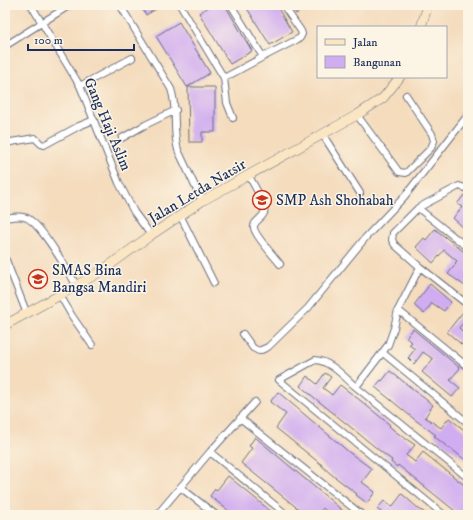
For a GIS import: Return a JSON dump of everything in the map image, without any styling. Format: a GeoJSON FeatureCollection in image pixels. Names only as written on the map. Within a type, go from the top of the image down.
{"type":"FeatureCollection","features":[{"type":"Feature","properties":{"kind":"main road"},"geometry":{"type":"LineString","coordinates":[[421,26],[428,5]]}},
{"type":"Feature","properties":{"kind":"main road","name":"Jalan Letda Natsir"},"geometry":{"type":"LineString","coordinates":[[5,325],[77,286],[103,270],[151,235],[202,201],[357,116],[383,98],[399,78]]}},
{"type":"Feature","properties":{"kind":"street","name":"Gang Haji Aslim"},"geometry":{"type":"LineString","coordinates":[[31,5],[80,86],[119,183],[134,212],[151,235]]}},
{"type":"Feature","properties":{"kind":"street"},"geometry":{"type":"LineString","coordinates":[[5,46],[70,5]]}},
{"type":"Feature","properties":{"kind":"street"},"geometry":{"type":"LineString","coordinates":[[120,5],[171,89],[175,100],[176,142],[178,150],[202,201]]}},
{"type":"Feature","properties":{"kind":"street"},"geometry":{"type":"LineString","coordinates":[[180,5],[224,78],[227,103],[233,118]]}},
{"type":"Feature","properties":{"kind":"street"},"geometry":{"type":"LineString","coordinates":[[231,5],[263,56]]}},
{"type":"Feature","properties":{"kind":"street"},"geometry":{"type":"LineString","coordinates":[[224,78],[301,37],[301,31],[283,5]]}},
{"type":"Feature","properties":{"kind":"street"},"geometry":{"type":"LineString","coordinates":[[80,86],[132,58]]}},
{"type":"Feature","properties":{"kind":"street"},"geometry":{"type":"LineString","coordinates":[[357,116],[399,172],[406,173],[431,148],[434,141],[432,134],[406,95]]}},
{"type":"Feature","properties":{"kind":"street"},"geometry":{"type":"LineString","coordinates":[[122,138],[176,110]]}},
{"type":"Feature","properties":{"kind":"street"},"geometry":{"type":"LineString","coordinates":[[243,334],[256,350],[263,350],[272,344],[308,308],[366,237],[404,197],[468,115]]}},
{"type":"Feature","properties":{"kind":"street"},"geometry":{"type":"LineString","coordinates":[[5,143],[35,138],[44,145],[79,126],[94,120]]}},
{"type":"Feature","properties":{"kind":"street"},"geometry":{"type":"LineString","coordinates":[[322,135],[360,193]]}},
{"type":"Feature","properties":{"kind":"street"},"geometry":{"type":"LineString","coordinates":[[249,176],[265,207],[264,213],[255,224],[254,228],[257,235],[280,264]]}},
{"type":"Feature","properties":{"kind":"street"},"geometry":{"type":"LineString","coordinates":[[468,189],[459,186],[418,208],[393,233],[392,237],[395,245],[468,305]]}},
{"type":"Feature","properties":{"kind":"street"},"geometry":{"type":"LineString","coordinates":[[418,208],[468,248]]}},
{"type":"Feature","properties":{"kind":"street"},"geometry":{"type":"LineString","coordinates":[[180,215],[214,283]]}},
{"type":"Feature","properties":{"kind":"street"},"geometry":{"type":"LineString","coordinates":[[5,218],[16,216],[26,218],[38,226],[77,286]]}},
{"type":"Feature","properties":{"kind":"street"},"geometry":{"type":"LineString","coordinates":[[6,260],[27,314]]}},
{"type":"Feature","properties":{"kind":"street"},"geometry":{"type":"LineString","coordinates":[[356,387],[388,345],[398,310],[420,267]]}},
{"type":"Feature","properties":{"kind":"street"},"geometry":{"type":"LineString","coordinates":[[60,295],[72,316],[92,345]]}},
{"type":"Feature","properties":{"kind":"street"},"geometry":{"type":"LineString","coordinates":[[398,310],[468,367]]}},
{"type":"Feature","properties":{"kind":"street"},"geometry":{"type":"LineString","coordinates":[[383,353],[468,423]]}},
{"type":"Feature","properties":{"kind":"street"},"geometry":{"type":"LineString","coordinates":[[444,515],[279,380],[315,360],[322,361],[330,365],[468,478]]}},
{"type":"Feature","properties":{"kind":"street"},"geometry":{"type":"LineString","coordinates":[[157,515],[210,452],[255,402]]}},
{"type":"Feature","properties":{"kind":"street"},"geometry":{"type":"LineString","coordinates":[[240,418],[362,515]]}},
{"type":"Feature","properties":{"kind":"street"},"geometry":{"type":"LineString","coordinates":[[210,452],[287,515]]}},
{"type":"Feature","properties":{"kind":"street"},"geometry":{"type":"LineString","coordinates":[[180,487],[216,515]]}},
{"type":"Feature","properties":{"kind":"building"},"geometry":{"type":"Polygon","coordinates":[[[140,5],[163,5],[146,15],[140,5]]]}},
{"type":"Feature","properties":{"kind":"building"},"geometry":{"type":"Polygon","coordinates":[[[212,5],[225,5],[252,51],[230,64],[199,13],[212,5]]]}},
{"type":"Feature","properties":{"kind":"building"},"geometry":{"type":"Polygon","coordinates":[[[245,5],[276,5],[292,32],[270,45],[245,5]]]}},
{"type":"Feature","properties":{"kind":"building"},"geometry":{"type":"Polygon","coordinates":[[[291,5],[311,5],[296,14],[291,5]]]}},
{"type":"Feature","properties":{"kind":"building"},"geometry":{"type":"Polygon","coordinates":[[[179,22],[210,73],[187,87],[156,36],[179,22]]]}},
{"type":"Feature","properties":{"kind":"building"},"geometry":{"type":"Polygon","coordinates":[[[188,87],[215,87],[215,132],[202,132],[202,142],[189,142],[188,87]]]}},
{"type":"Feature","properties":{"kind":"building"},"geometry":{"type":"Polygon","coordinates":[[[464,195],[468,198],[468,213],[467,212],[465,215],[468,217],[468,223],[464,228],[453,218],[462,207],[457,204],[464,195]]]}},
{"type":"Feature","properties":{"kind":"building"},"geometry":{"type":"Polygon","coordinates":[[[435,229],[468,255],[468,282],[465,286],[448,274],[457,261],[444,250],[433,263],[416,247],[424,238],[426,240],[435,229]]]}},
{"type":"Feature","properties":{"kind":"building"},"geometry":{"type":"Polygon","coordinates":[[[430,284],[451,302],[444,311],[432,303],[424,314],[414,305],[430,284]]]}},
{"type":"Feature","properties":{"kind":"building"},"geometry":{"type":"Polygon","coordinates":[[[463,312],[468,317],[459,328],[468,336],[468,350],[447,332],[463,312]]]}},
{"type":"Feature","properties":{"kind":"building"},"geometry":{"type":"Polygon","coordinates":[[[413,329],[460,368],[450,380],[460,388],[452,397],[422,372],[433,359],[423,352],[414,364],[408,358],[415,349],[409,345],[412,342],[406,338],[413,329]]]}},
{"type":"Feature","properties":{"kind":"building"},"geometry":{"type":"Polygon","coordinates":[[[390,371],[433,405],[425,417],[441,428],[449,418],[468,433],[468,462],[375,387],[390,371]]]}},
{"type":"Feature","properties":{"kind":"building"},"geometry":{"type":"Polygon","coordinates":[[[325,373],[331,377],[323,388],[332,395],[340,385],[390,425],[389,426],[396,432],[415,445],[406,455],[415,462],[423,452],[468,488],[468,515],[460,515],[398,465],[397,467],[391,462],[392,460],[300,386],[307,376],[317,384],[325,373]]]}},
{"type":"Feature","properties":{"kind":"building"},"geometry":{"type":"Polygon","coordinates":[[[278,392],[350,453],[372,469],[362,482],[375,492],[367,503],[276,428],[286,414],[270,402],[278,392]]]}},
{"type":"Feature","properties":{"kind":"building"},"geometry":{"type":"Polygon","coordinates":[[[255,437],[342,510],[338,515],[331,515],[323,508],[318,515],[306,515],[241,463],[252,448],[249,446],[255,437]]]}},
{"type":"Feature","properties":{"kind":"building"},"geometry":{"type":"Polygon","coordinates":[[[228,476],[275,515],[234,515],[210,496],[228,476]]]}},
{"type":"Feature","properties":{"kind":"building"},"geometry":{"type":"Polygon","coordinates":[[[402,494],[428,515],[385,515],[377,509],[384,501],[392,507],[402,494]]]}},
{"type":"Feature","properties":{"kind":"place","name":"SMP Ash Shohabah"},"geometry":{"type":"Point","coordinates":[262,200]}},
{"type":"Feature","properties":{"kind":"place","name":"SMAS Bina Bangsa Mandiri"},"geometry":{"type":"Point","coordinates":[38,279]}}]}
